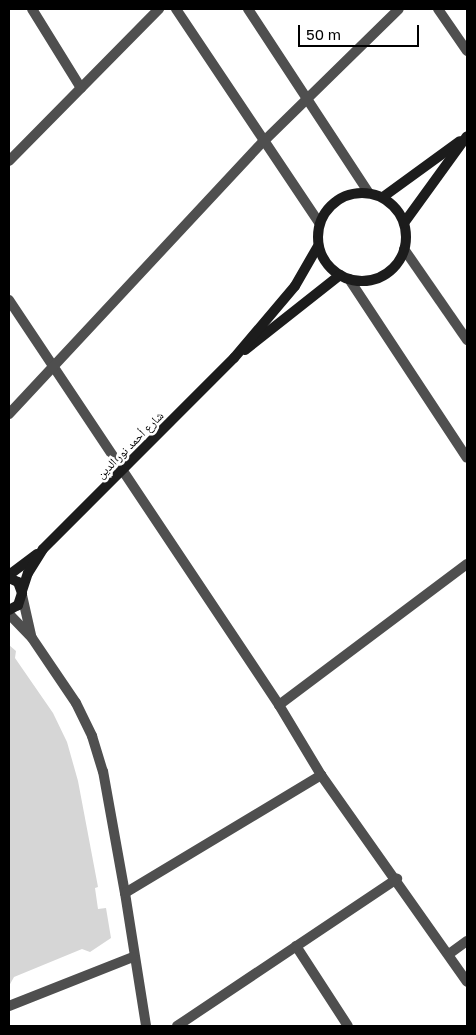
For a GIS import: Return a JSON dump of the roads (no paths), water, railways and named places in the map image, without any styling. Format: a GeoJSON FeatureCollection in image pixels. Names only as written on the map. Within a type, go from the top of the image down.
{"type":"FeatureCollection","features":[{"type":"Feature","properties":{"kind":"street"},"geometry":{"type":"LineString","coordinates":[[32,9],[81,88]]}},
{"type":"Feature","properties":{"kind":"street"},"geometry":{"type":"LineString","coordinates":[[9,160],[159,9]]}},
{"type":"Feature","properties":{"kind":"street"},"geometry":{"type":"LineString","coordinates":[[176,9],[263,142],[319,223]]}},
{"type":"Feature","properties":{"kind":"street"},"geometry":{"type":"LineString","coordinates":[[248,9],[370,192]]}},
{"type":"Feature","properties":{"kind":"street"},"geometry":{"type":"LineString","coordinates":[[9,414],[263,142],[399,9]]}},
{"type":"Feature","properties":{"kind":"street"},"geometry":{"type":"LineString","coordinates":[[438,9],[467,50]]}},
{"type":"Feature","properties":{"kind":"street"},"geometry":{"type":"LineString","coordinates":[[383,197],[466,137]]}},
{"type":"Feature","properties":{"kind":"street"},"geometry":{"type":"LineString","coordinates":[[404,223],[466,137]]}},
{"type":"Feature","properties":{"kind":"street"},"geometry":{"type":"LineString","coordinates":[[370,192],[383,197],[396,208],[404,223],[404,249],[396,265],[383,276],[366,281],[344,277],[234,358],[295,286],[318,246],[319,223],[328,207],[343,196],[370,192]]}},
{"type":"Feature","properties":{"kind":"street"},"geometry":{"type":"LineString","coordinates":[[318,246],[326,263],[344,277],[467,458]]}},
{"type":"Feature","properties":{"kind":"street"},"geometry":{"type":"LineString","coordinates":[[404,249],[467,340]]}},
{"type":"Feature","properties":{"kind":"street"},"geometry":{"type":"LineString","coordinates":[[9,300],[279,705],[321,775],[397,879],[467,982]]}},
{"type":"Feature","properties":{"kind":"street","name":"شارع أحمد نور الدين"},"geometry":{"type":"LineString","coordinates":[[9,576],[43,549],[234,358]]}},
{"type":"Feature","properties":{"kind":"street","name":"شارع أحمد نور الدين"},"geometry":{"type":"LineString","coordinates":[[9,610],[18,605],[28,573],[43,549]]}},
{"type":"Feature","properties":{"kind":"street"},"geometry":{"type":"LineString","coordinates":[[279,705],[467,564]]}},
{"type":"Feature","properties":{"kind":"street"},"geometry":{"type":"LineString","coordinates":[[9,576],[18,582],[32,638]]}},
{"type":"Feature","properties":{"kind":"street"},"geometry":{"type":"LineString","coordinates":[[9,614],[32,638],[76,703],[92,736],[103,770],[146,1026]]}},
{"type":"Feature","properties":{"kind":"street"},"geometry":{"type":"LineString","coordinates":[[125,893],[321,775]]}},
{"type":"Feature","properties":{"kind":"street"},"geometry":{"type":"LineString","coordinates":[[177,1026],[397,879]]}},
{"type":"Feature","properties":{"kind":"street"},"geometry":{"type":"LineString","coordinates":[[448,954],[467,941]]}},
{"type":"Feature","properties":{"kind":"street"},"geometry":{"type":"LineString","coordinates":[[296,946],[348,1026]]}},
{"type":"Feature","properties":{"kind":"street"},"geometry":{"type":"LineString","coordinates":[[9,1006],[133,957]]}}]}
